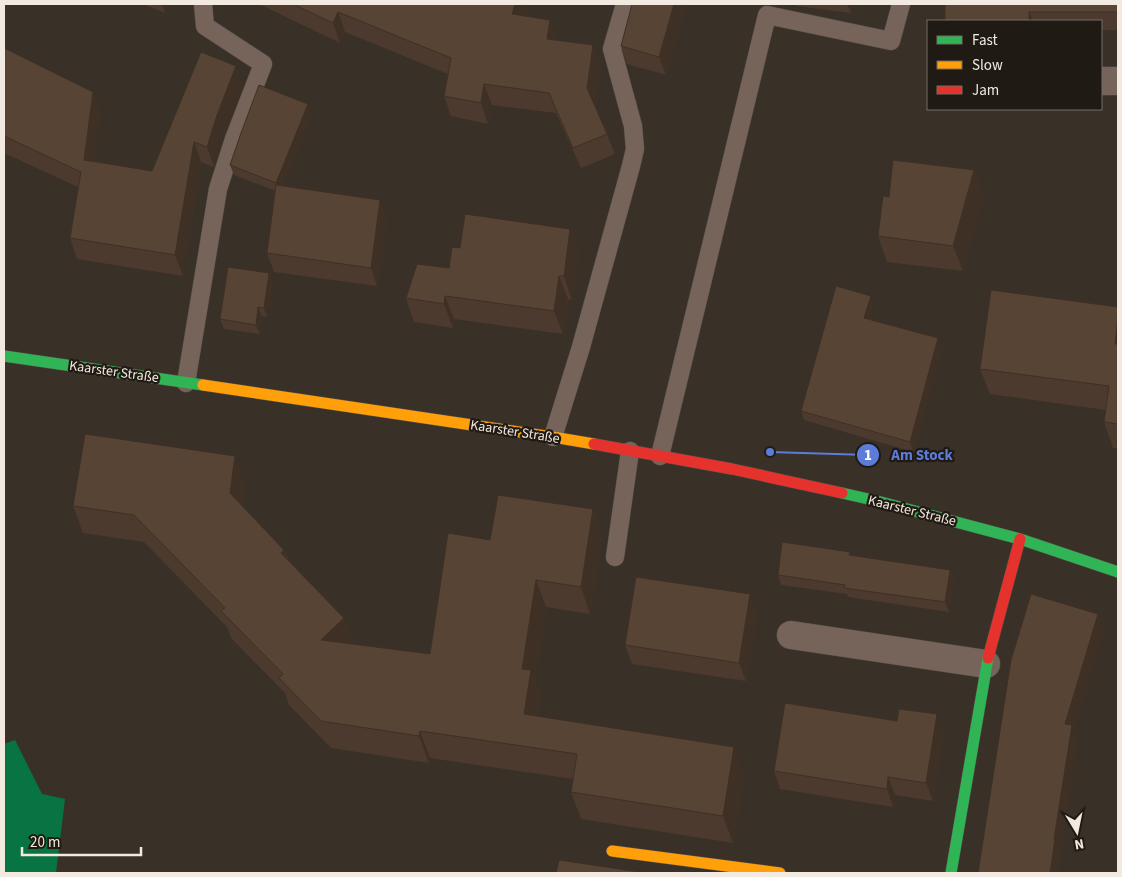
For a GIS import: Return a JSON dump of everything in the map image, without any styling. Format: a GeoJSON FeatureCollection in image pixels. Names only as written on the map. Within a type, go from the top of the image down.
{"type":"FeatureCollection","features":[{"type":"Feature","properties":{"kind":"main road","name":"Kaarster Straße"},"geometry":{"type":"LineString","coordinates":[[4,356],[553,438],[732,469],[877,501],[1020,540],[1118,572]]}},
{"type":"Feature","properties":{"kind":"main road"},"geometry":{"type":"LineString","coordinates":[[951,873],[986,664],[1020,540]]}},
{"type":"Feature","properties":{"kind":"main road"},"geometry":{"type":"LineString","coordinates":[[612,851],[780,873]]}},
{"type":"Feature","properties":{"kind":"street"},"geometry":{"type":"LineString","coordinates":[[1102,80],[1118,81]]}},
{"type":"Feature","properties":{"kind":"street"},"geometry":{"type":"LineString","coordinates":[[791,635],[986,664]]}},
{"type":"Feature","properties":{"kind":"lane"},"geometry":{"type":"LineString","coordinates":[[186,383],[218,189],[234,139],[262,64],[205,26],[203,4]]}},
{"type":"Feature","properties":{"kind":"lane"},"geometry":{"type":"LineString","coordinates":[[553,438],[635,149],[633,126],[612,49],[625,4]]}},
{"type":"Feature","properties":{"kind":"lane"},"geometry":{"type":"LineString","coordinates":[[660,456],[767,15],[891,40],[901,4]]}},
{"type":"Feature","properties":{"kind":"lane"},"geometry":{"type":"LineString","coordinates":[[615,557],[630,451]]}},
{"type":"Feature","properties":{"kind":"green space"},"geometry":{"type":"Polygon","coordinates":[[[15,740],[42,794],[65,799],[56,873],[4,873],[4,744],[15,740]]]}},
{"type":"Feature","properties":{"kind":"building"},"geometry":{"type":"Polygon","coordinates":[[[293,4],[515,4],[512,14],[550,20],[547,39],[593,45],[587,88],[607,134],[573,148],[549,93],[484,84],[481,103],[444,96],[451,58],[338,12],[333,23],[293,4]]]}},
{"type":"Feature","properties":{"kind":"building"},"geometry":{"type":"Polygon","coordinates":[[[632,4],[674,4],[659,57],[621,46],[632,4]]]}},
{"type":"Feature","properties":{"kind":"building"},"geometry":{"type":"Polygon","coordinates":[[[945,4],[1118,4],[1118,12],[1029,12],[1029,20],[945,20],[945,4]]]}},
{"type":"Feature","properties":{"kind":"building"},"geometry":{"type":"Polygon","coordinates":[[[4,48],[93,92],[84,160],[152,171],[201,52],[236,66],[207,147],[194,142],[175,255],[70,238],[81,172],[4,136],[4,48]]]}},
{"type":"Feature","properties":{"kind":"building"},"geometry":{"type":"Polygon","coordinates":[[[259,85],[308,104],[276,183],[230,165],[259,85]]]}},
{"type":"Feature","properties":{"kind":"building"},"geometry":{"type":"Polygon","coordinates":[[[893,160],[974,170],[953,246],[878,236],[883,196],[889,197],[893,160]]]}},
{"type":"Feature","properties":{"kind":"building"},"geometry":{"type":"Polygon","coordinates":[[[276,185],[380,200],[371,268],[267,253],[276,185]]]}},
{"type":"Feature","properties":{"kind":"building"},"geometry":{"type":"Polygon","coordinates":[[[465,214],[570,229],[564,276],[559,276],[554,311],[445,296],[444,304],[406,298],[417,264],[449,268],[452,247],[460,248],[465,214]]]}},
{"type":"Feature","properties":{"kind":"building"},"geometry":{"type":"Polygon","coordinates":[[[228,267],[269,273],[264,308],[258,307],[256,325],[220,319],[228,267]]]}},
{"type":"Feature","properties":{"kind":"building"},"geometry":{"type":"Polygon","coordinates":[[[836,286],[871,296],[864,318],[938,338],[910,442],[801,411],[836,286]]]}},
{"type":"Feature","properties":{"kind":"building"},"geometry":{"type":"Polygon","coordinates":[[[991,290],[1118,307],[1115,344],[1118,344],[1118,424],[1104,422],[1109,386],[980,369],[991,290]]]}},
{"type":"Feature","properties":{"kind":"building"},"geometry":{"type":"Polygon","coordinates":[[[85,434],[235,456],[230,493],[284,550],[281,553],[344,618],[321,640],[430,654],[448,533],[490,540],[498,495],[593,509],[581,587],[536,580],[522,669],[531,670],[524,714],[734,747],[723,816],[571,792],[577,754],[420,731],[419,736],[321,721],[279,678],[283,674],[221,611],[225,608],[134,515],[73,506],[85,434]]]}},
{"type":"Feature","properties":{"kind":"building"},"geometry":{"type":"Polygon","coordinates":[[[782,542],[850,552],[849,555],[950,570],[945,602],[844,588],[845,585],[778,575],[782,542]]]}},
{"type":"Feature","properties":{"kind":"building"},"geometry":{"type":"Polygon","coordinates":[[[636,577],[750,594],[739,663],[625,645],[636,577]]]}},
{"type":"Feature","properties":{"kind":"building"},"geometry":{"type":"Polygon","coordinates":[[[1031,594],[1098,614],[1065,724],[1072,725],[1050,873],[978,873],[1011,660],[1031,594]]]}},
{"type":"Feature","properties":{"kind":"building"},"geometry":{"type":"Polygon","coordinates":[[[785,703],[897,721],[899,709],[937,714],[926,783],[888,777],[887,789],[774,771],[785,703]]]}},
{"type":"Feature","properties":{"kind":"building"},"geometry":{"type":"Polygon","coordinates":[[[559,860],[646,873],[556,873],[559,860]]]}},
{"type":"Feature","properties":{"kind":"traffic: fast"},"geometry":{"type":"LineString","coordinates":[[4,356],[203,385]]}},
{"type":"Feature","properties":{"kind":"traffic: fast"},"geometry":{"type":"LineString","coordinates":[[842,493],[1020,539],[1118,572]]}},
{"type":"Feature","properties":{"kind":"traffic: fast"},"geometry":{"type":"LineString","coordinates":[[951,873],[988,658]]}},
{"type":"Feature","properties":{"kind":"traffic: slow"},"geometry":{"type":"LineString","coordinates":[[203,385],[594,444]]}},
{"type":"Feature","properties":{"kind":"traffic: slow"},"geometry":{"type":"LineString","coordinates":[[612,851],[780,873]]}},
{"type":"Feature","properties":{"kind":"traffic: jam"},"geometry":{"type":"LineString","coordinates":[[594,444],[732,469],[842,493]]}},
{"type":"Feature","properties":{"kind":"traffic: jam"},"geometry":{"type":"LineString","coordinates":[[988,658],[1020,539]]}},
{"type":"Feature","properties":{"kind":"place","name":"Am Stock"},"geometry":{"type":"Point","coordinates":[770,452]}}]}
